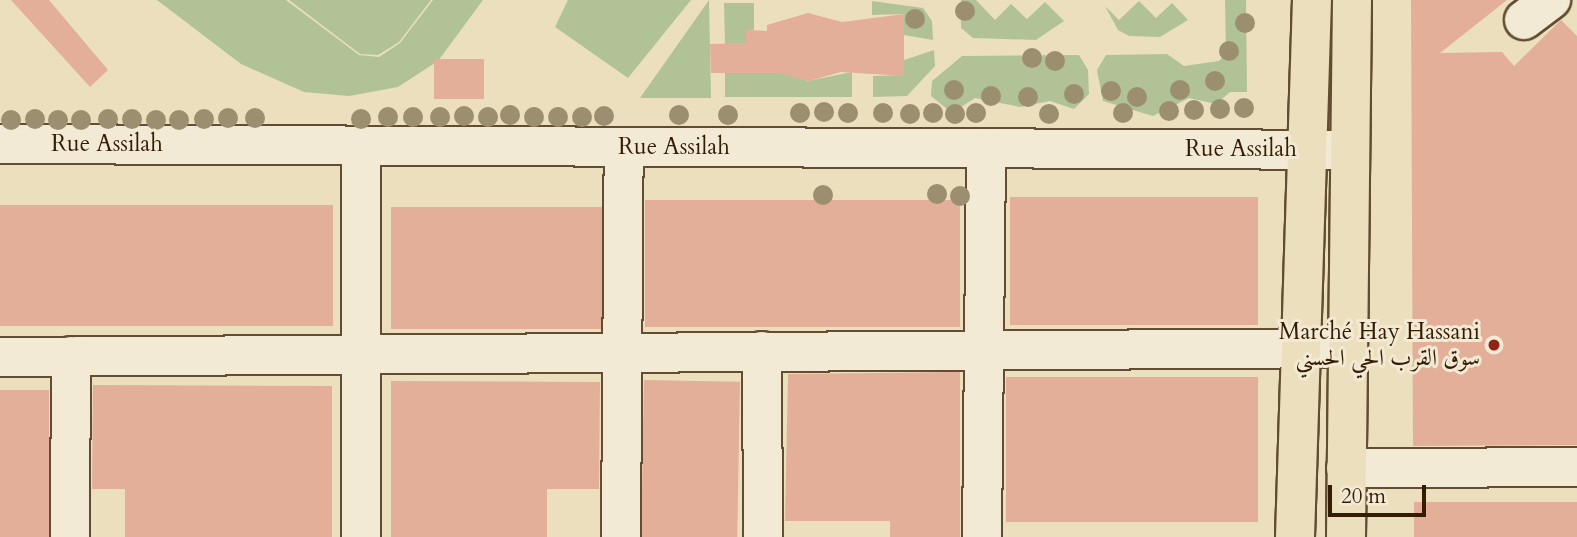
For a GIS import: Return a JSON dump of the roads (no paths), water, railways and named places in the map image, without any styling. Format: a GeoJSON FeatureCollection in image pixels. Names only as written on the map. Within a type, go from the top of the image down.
{"type":"FeatureCollection","features":[{"type":"Feature","properties":{"kind":"main road"},"geometry":{"type":"LineString","coordinates":[[1295,537],[1297,352],[1310,149],[1312,0]]}},
{"type":"Feature","properties":{"kind":"main road"},"geometry":{"type":"LineString","coordinates":[[1346,537],[1352,0]]}},
{"type":"Feature","properties":{"kind":"street","name":"Rue Assilah"},"geometry":{"type":"LineString","coordinates":[[0,144],[1349,150]]}},
{"type":"Feature","properties":{"kind":"street"},"geometry":{"type":"LineString","coordinates":[[361,145],[361,537]]}},
{"type":"Feature","properties":{"kind":"street"},"geometry":{"type":"LineString","coordinates":[[621,537],[624,147]]}},
{"type":"Feature","properties":{"kind":"street"},"geometry":{"type":"LineString","coordinates":[[982,537],[986,149]]}},
{"type":"Feature","properties":{"kind":"street"},"geometry":{"type":"LineString","coordinates":[[0,357],[985,349],[1297,352],[1348,348]]}},
{"type":"Feature","properties":{"kind":"street"},"geometry":{"type":"LineString","coordinates":[[762,351],[763,537]]}},
{"type":"Feature","properties":{"kind":"street"},"geometry":{"type":"LineString","coordinates":[[70,537],[71,356]]}},
{"type":"Feature","properties":{"kind":"street"},"geometry":{"type":"LineString","coordinates":[[1346,468],[1577,467]]}},
{"type":"Feature","properties":{"kind":"place","name":"Marché Hay Hassani سوق القرب الحي الحسني"},"geometry":{"type":"Point","coordinates":[1494,345]}}]}
